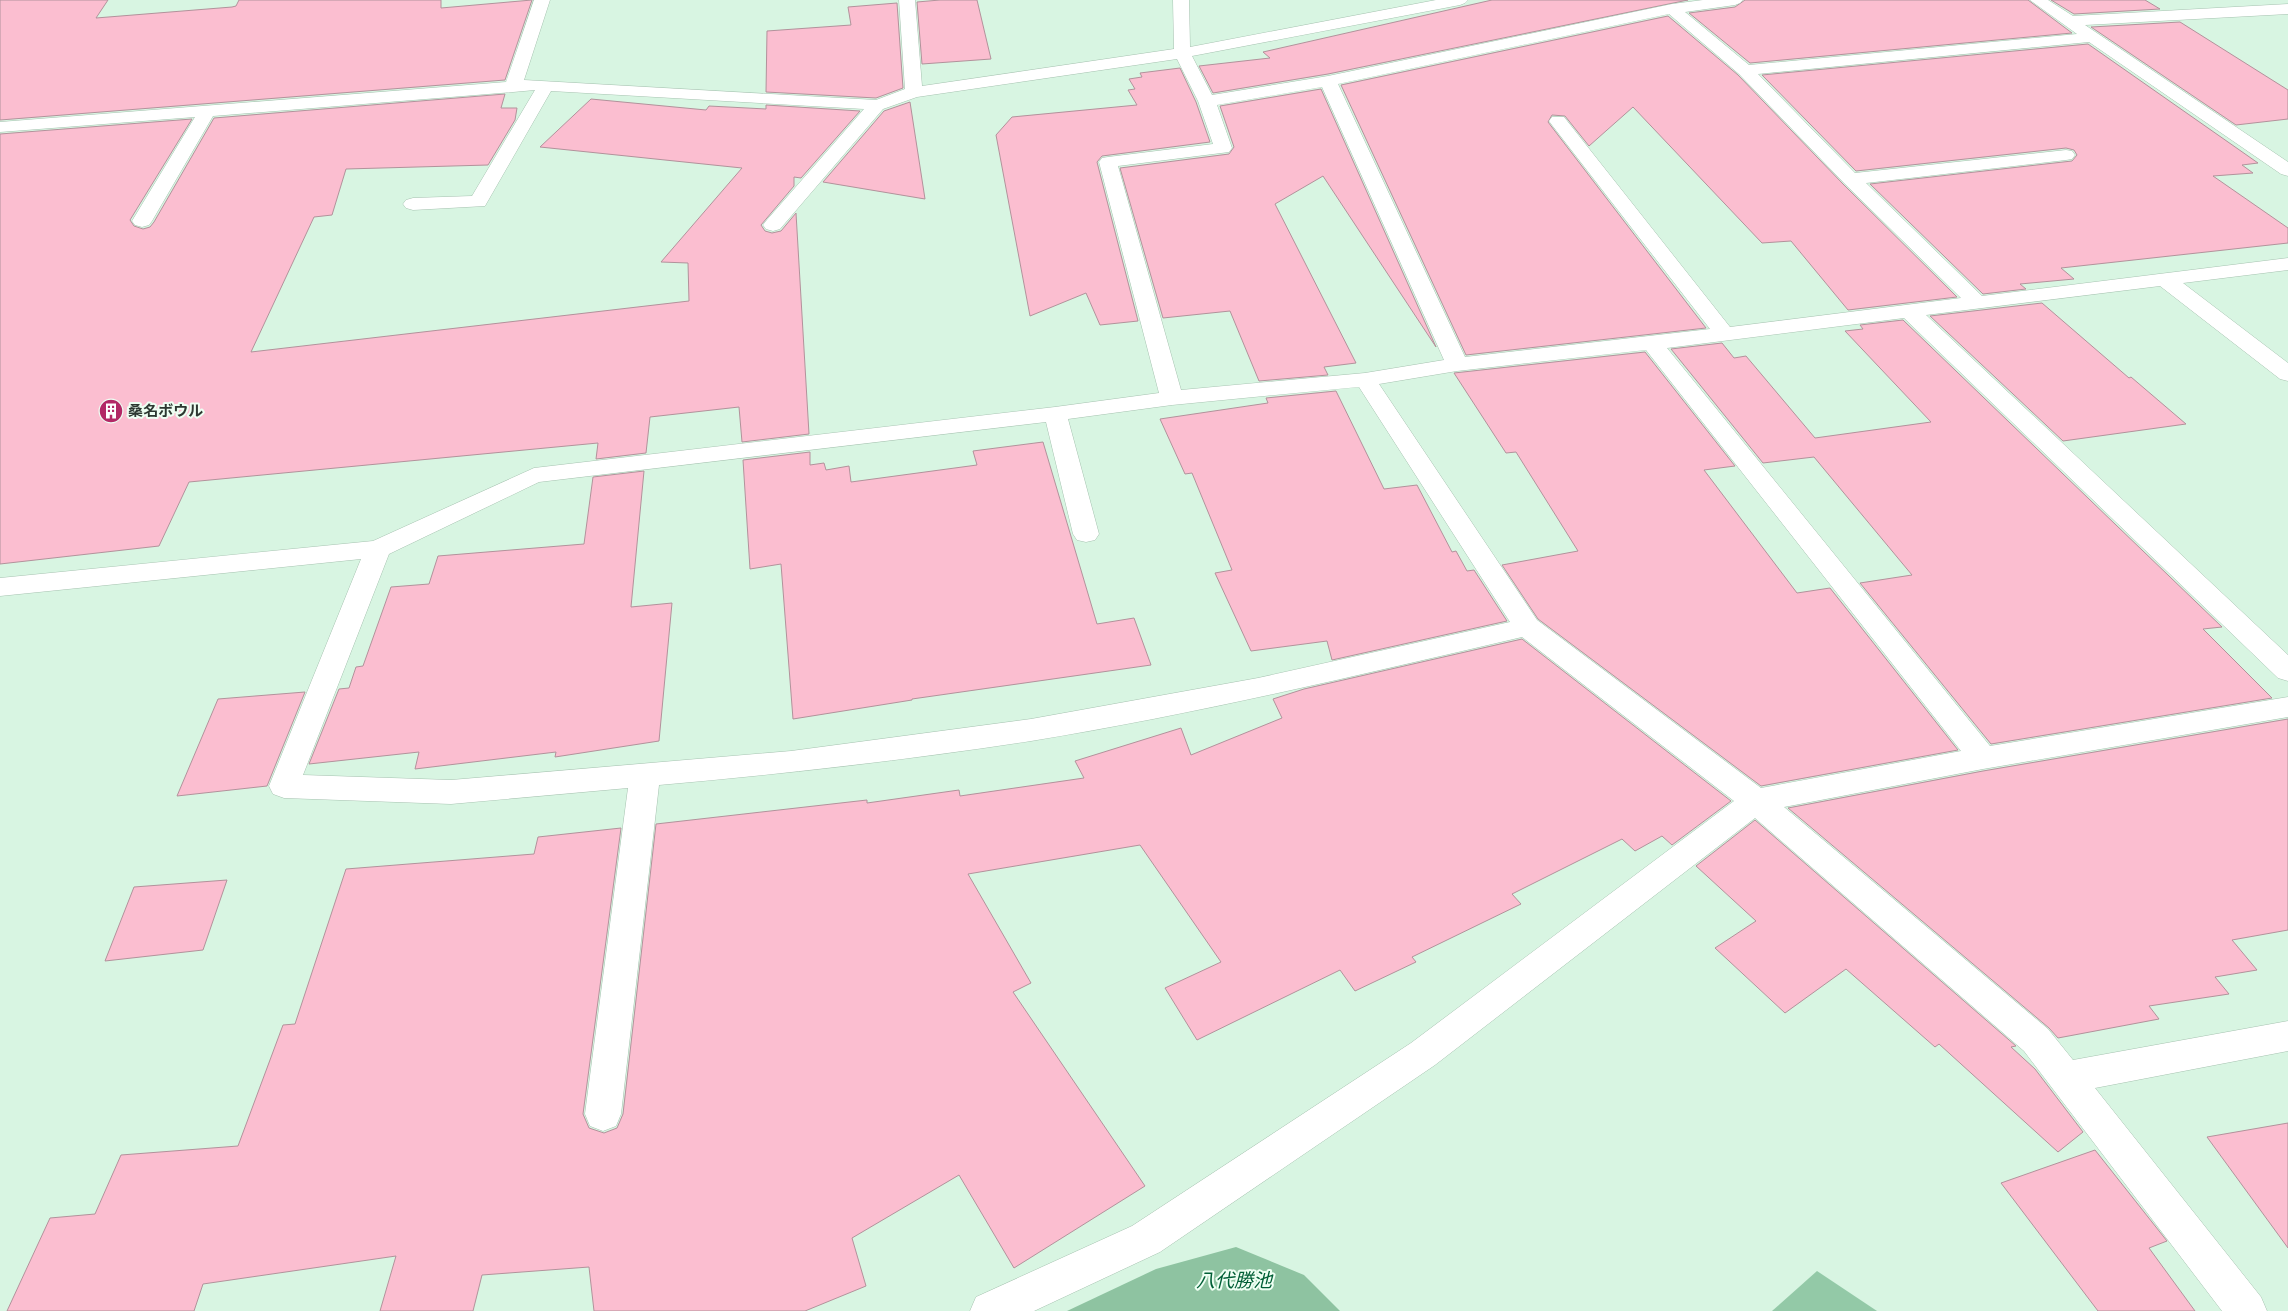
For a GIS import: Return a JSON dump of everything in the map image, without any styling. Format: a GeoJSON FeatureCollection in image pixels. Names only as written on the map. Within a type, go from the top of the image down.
{"type":"FeatureCollection","features":[{"type":"Feature","properties":{"kind":"street"},"geometry":{"type":"LineString","coordinates":[[513,87],[542,0]]}},
{"type":"Feature","properties":{"kind":"street"},"geometry":{"type":"LineString","coordinates":[[906,0],[914,92]]}},
{"type":"Feature","properties":{"kind":"street"},"geometry":{"type":"LineString","coordinates":[[1172,398],[1108,162],[1223,148],[1207,101],[1182,53],[1181,0]]}},
{"type":"Feature","properties":{"kind":"street"},"geometry":{"type":"LineString","coordinates":[[0,127],[513,87],[527,84],[877,104],[914,92],[1182,53],[1460,0]]}},
{"type":"Feature","properties":{"kind":"street"},"geometry":{"type":"LineString","coordinates":[[1207,101],[1328,81],[1678,5],[1735,0]]}},
{"type":"Feature","properties":{"kind":"street"},"geometry":{"type":"LineString","coordinates":[[2038,0],[2288,170]]}},
{"type":"Feature","properties":{"kind":"street"},"geometry":{"type":"LineString","coordinates":[[2259,0],[2281,9],[2288,17]]}},
{"type":"Feature","properties":{"kind":"street"},"geometry":{"type":"LineString","coordinates":[[1678,5],[1745,70],[1851,179],[1977,302]]}},
{"type":"Feature","properties":{"kind":"street"},"geometry":{"type":"LineString","coordinates":[[2072,22],[2281,9]]}},
{"type":"Feature","properties":{"kind":"street"},"geometry":{"type":"LineString","coordinates":[[1745,70],[2091,37]]}},
{"type":"Feature","properties":{"kind":"street"},"geometry":{"type":"LineString","coordinates":[[1328,81],[1457,364]]}},
{"type":"Feature","properties":{"kind":"street"},"geometry":{"type":"LineString","coordinates":[[412,204],[478,202],[546,85]]}},
{"type":"Feature","properties":{"kind":"street"},"geometry":{"type":"LineString","coordinates":[[774,225],[877,104]]}},
{"type":"Feature","properties":{"kind":"street"},"geometry":{"type":"LineString","coordinates":[[142,222],[207,111]]}},
{"type":"Feature","properties":{"kind":"street"},"geometry":{"type":"LineString","coordinates":[[1558,121],[1724,333]]}},
{"type":"Feature","properties":{"kind":"street"},"geometry":{"type":"LineString","coordinates":[[1851,179],[2066,156]]}},
{"type":"Feature","properties":{"kind":"street"},"geometry":{"type":"LineString","coordinates":[[0,587],[378,549],[534,475],[1055,414],[1172,398],[1365,380],[1457,364],[1652,343],[2288,264]]}},
{"type":"Feature","properties":{"kind":"street"},"geometry":{"type":"LineString","coordinates":[[2164,279],[2288,374]]}},
{"type":"Feature","properties":{"kind":"street"},"geometry":{"type":"LineString","coordinates":[[1909,311],[2288,671]]}},
{"type":"Feature","properties":{"kind":"street"},"geometry":{"type":"LineString","coordinates":[[1652,343],[1983,758]]}},
{"type":"Feature","properties":{"kind":"street"},"geometry":{"type":"LineString","coordinates":[[1365,380],[1527,627],[1756,800],[2036,1040],[2247,1311]]}},
{"type":"Feature","properties":{"kind":"street"},"geometry":{"type":"LineString","coordinates":[[1055,414],[1086,534]]}},
{"type":"Feature","properties":{"kind":"street"},"geometry":{"type":"LineString","coordinates":[[378,549],[284,786],[451,792],[791,762],[1031,730],[1258,688],[1527,627]]}},
{"type":"Feature","properties":{"kind":"street"},"geometry":{"type":"LineString","coordinates":[[990,1311],[1146,1239],[1424,1054],[1756,800],[1983,758],[2288,707]]}},
{"type":"Feature","properties":{"kind":"street"},"geometry":{"type":"LineString","coordinates":[[603,1114],[645,775]]}},
{"type":"Feature","properties":{"kind":"street"},"geometry":{"type":"LineString","coordinates":[[2065,1078],[2288,1036]]}},
{"type":"Feature","properties":{"kind":"shaded area"},"geometry":{"type":"Polygon","coordinates":[[[1817,1271],[1877,1311],[1772,1311],[1817,1271]]]}},
{"type":"Feature","properties":{"kind":"water","name":"八代勝池"},"geometry":{"type":"Polygon","coordinates":[[[1236,1247],[1304,1275],[1340,1311],[1067,1311],[1156,1269],[1236,1247]]]}},
{"type":"Feature","properties":{"kind":"building"},"geometry":{"type":"Polygon","coordinates":[[[0,0],[108,0],[96,18],[232,7],[236,6],[239,0],[441,0],[441,8],[532,0],[505,80],[0,120],[0,0]]]}},
{"type":"Feature","properties":{"kind":"building"},"geometry":{"type":"Polygon","coordinates":[[[977,0],[991,59],[922,64],[917,2],[977,0]]]}},
{"type":"Feature","properties":{"kind":"building"},"geometry":{"type":"Polygon","coordinates":[[[1492,0],[1688,0],[1328,74],[1213,93],[1199,66],[1270,58],[1263,52],[1492,0]]]}},
{"type":"Feature","properties":{"kind":"building"},"geometry":{"type":"Polygon","coordinates":[[[1745,0],[2028,0],[2072,33],[1750,63],[1689,13],[1735,7],[1745,0]]]}},
{"type":"Feature","properties":{"kind":"building"},"geometry":{"type":"Polygon","coordinates":[[[2051,0],[2145,0],[2160,9],[2074,14],[2051,0]]]}},
{"type":"Feature","properties":{"kind":"building"},"geometry":{"type":"Polygon","coordinates":[[[897,3],[903,88],[876,98],[766,92],[767,31],[851,25],[848,7],[897,3]]]}},
{"type":"Feature","properties":{"kind":"building"},"geometry":{"type":"Polygon","coordinates":[[[1668,16],[1738,75],[1843,184],[1957,297],[1848,310],[1791,241],[1762,243],[1633,107],[1589,146],[1565,116],[1552,115],[1548,122],[1706,328],[1466,355],[1341,85],[1668,16]]]}},
{"type":"Feature","properties":{"kind":"building"},"geometry":{"type":"Polygon","coordinates":[[[2180,22],[2288,90],[2288,119],[2236,125],[2091,27],[2180,22]]]}},
{"type":"Feature","properties":{"kind":"building"},"geometry":{"type":"Polygon","coordinates":[[[2088,44],[2258,163],[2242,165],[2253,173],[2213,176],[2288,228],[2288,243],[2061,268],[2074,279],[2020,284],[2026,289],[1983,294],[1870,184],[2072,161],[2077,155],[2074,150],[2066,148],[1856,171],[1762,75],[2088,44]]]}},
{"type":"Feature","properties":{"kind":"building"},"geometry":{"type":"Polygon","coordinates":[[[1180,68],[1196,102],[1210,142],[1102,156],[1097,162],[1138,321],[1100,325],[1086,293],[1030,316],[996,135],[1012,117],[1137,105],[1128,90],[1135,89],[1129,79],[1142,77],[1140,73],[1180,68]]]}},
{"type":"Feature","properties":{"kind":"building"},"geometry":{"type":"Polygon","coordinates":[[[1321,89],[1436,347],[1323,176],[1275,204],[1356,363],[1324,367],[1328,375],[1259,381],[1230,311],[1163,318],[1120,168],[1229,154],[1234,147],[1220,106],[1321,89]]]}},
{"type":"Feature","properties":{"kind":"building"},"geometry":{"type":"Polygon","coordinates":[[[505,94],[501,108],[517,108],[515,120],[488,165],[346,169],[332,215],[314,217],[251,352],[689,301],[688,263],[661,262],[742,168],[540,147],[591,99],[706,110],[709,106],[766,109],[766,105],[860,111],[801,178],[794,177],[794,186],[761,225],[765,231],[772,233],[781,231],[796,213],[809,434],[742,442],[739,407],[650,417],[646,453],[596,459],[598,443],[189,482],[159,546],[0,564],[0,134],[192,119],[130,220],[134,226],[143,229],[150,227],[154,222],[214,118],[505,94]]]}},
{"type":"Feature","properties":{"kind":"building"},"geometry":{"type":"Polygon","coordinates":[[[910,102],[925,199],[823,182],[884,111],[910,102]]]}},
{"type":"Feature","properties":{"kind":"building"},"geometry":{"type":"Polygon","coordinates":[[[2042,303],[2186,424],[2063,441],[1930,316],[2042,303]]]}},
{"type":"Feature","properties":{"kind":"building"},"geometry":{"type":"Polygon","coordinates":[[[1903,320],[2222,627],[2203,629],[2272,698],[1991,744],[1860,583],[1912,575],[1814,457],[1763,463],[1671,349],[1722,343],[1734,358],[1746,356],[1815,438],[1931,422],[1845,331],[1863,329],[1860,325],[1903,320]]]}},
{"type":"Feature","properties":{"kind":"building"},"geometry":{"type":"Polygon","coordinates":[[[1645,352],[1735,466],[1704,470],[1797,593],[1830,588],[1958,750],[1761,786],[1538,619],[1502,565],[1578,551],[1516,452],[1506,453],[1454,373],[1645,352]]]}},
{"type":"Feature","properties":{"kind":"building"},"geometry":{"type":"Polygon","coordinates":[[[1336,391],[1384,489],[1417,485],[1452,552],[1456,551],[1467,571],[1474,570],[1507,621],[1332,660],[1327,641],[1251,651],[1215,573],[1232,570],[1192,473],[1185,474],[1160,419],[1268,403],[1266,398],[1336,391]]]}},
{"type":"Feature","properties":{"kind":"building"},"geometry":{"type":"Polygon","coordinates":[[[1043,442],[1097,624],[1134,618],[1151,665],[912,699],[793,719],[781,564],[750,569],[743,460],[810,452],[810,465],[824,463],[826,470],[849,466],[851,482],[977,465],[973,451],[1043,442]]]}},
{"type":"Feature","properties":{"kind":"building"},"geometry":{"type":"Polygon","coordinates":[[[644,471],[631,607],[672,603],[659,741],[555,757],[556,752],[415,769],[419,752],[309,764],[339,689],[349,688],[356,667],[363,666],[391,587],[429,584],[438,556],[584,544],[593,477],[644,471]]]}},
{"type":"Feature","properties":{"kind":"building"},"geometry":{"type":"Polygon","coordinates":[[[1522,639],[1731,801],[1672,845],[1662,836],[1635,851],[1622,839],[1512,894],[1521,904],[1412,957],[1416,962],[1355,991],[1340,970],[1197,1040],[1165,988],[1221,962],[1140,845],[968,874],[1031,983],[1013,992],[1145,1186],[1014,1268],[959,1175],[852,1238],[866,1286],[805,1311],[594,1311],[589,1267],[482,1275],[473,1311],[380,1311],[396,1256],[203,1284],[194,1311],[7,1311],[50,1218],[95,1214],[121,1155],[238,1146],[283,1025],[295,1024],[346,869],[534,854],[538,837],[621,828],[583,1114],[589,1128],[604,1133],[617,1128],[623,1114],[656,824],[867,800],[867,803],[959,790],[960,796],[1084,778],[1075,761],[1181,728],[1191,755],[1282,718],[1273,699],[1304,689],[1522,639]]]}},
{"type":"Feature","properties":{"kind":"building"},"geometry":{"type":"Polygon","coordinates":[[[305,692],[267,786],[177,796],[218,699],[305,692]]]}},
{"type":"Feature","properties":{"kind":"building"},"geometry":{"type":"Polygon","coordinates":[[[2288,719],[2288,930],[2232,940],[2257,970],[2215,977],[2229,994],[2149,1006],[2159,1019],[2058,1038],[2049,1028],[1788,808],[1983,771],[2288,719]]]}},
{"type":"Feature","properties":{"kind":"building"},"geometry":{"type":"Polygon","coordinates":[[[1755,820],[2016,1046],[2011,1047],[2035,1069],[2083,1132],[2058,1152],[1939,1044],[1935,1047],[1846,969],[1785,1013],[1715,948],[1756,921],[1696,866],[1755,820]]]}},
{"type":"Feature","properties":{"kind":"building"},"geometry":{"type":"Polygon","coordinates":[[[227,880],[203,950],[105,961],[134,887],[227,880]]]}},
{"type":"Feature","properties":{"kind":"building"},"geometry":{"type":"Polygon","coordinates":[[[2288,1123],[2288,1248],[2207,1137],[2288,1123]]]}},
{"type":"Feature","properties":{"kind":"building"},"geometry":{"type":"Polygon","coordinates":[[[2095,1150],[2167,1241],[2149,1248],[2195,1311],[2098,1311],[2001,1183],[2095,1150]]]}},
{"type":"Feature","properties":{"kind":"place","name":"桑名ボウル"},"geometry":{"type":"Point","coordinates":[111,411]}}]}
